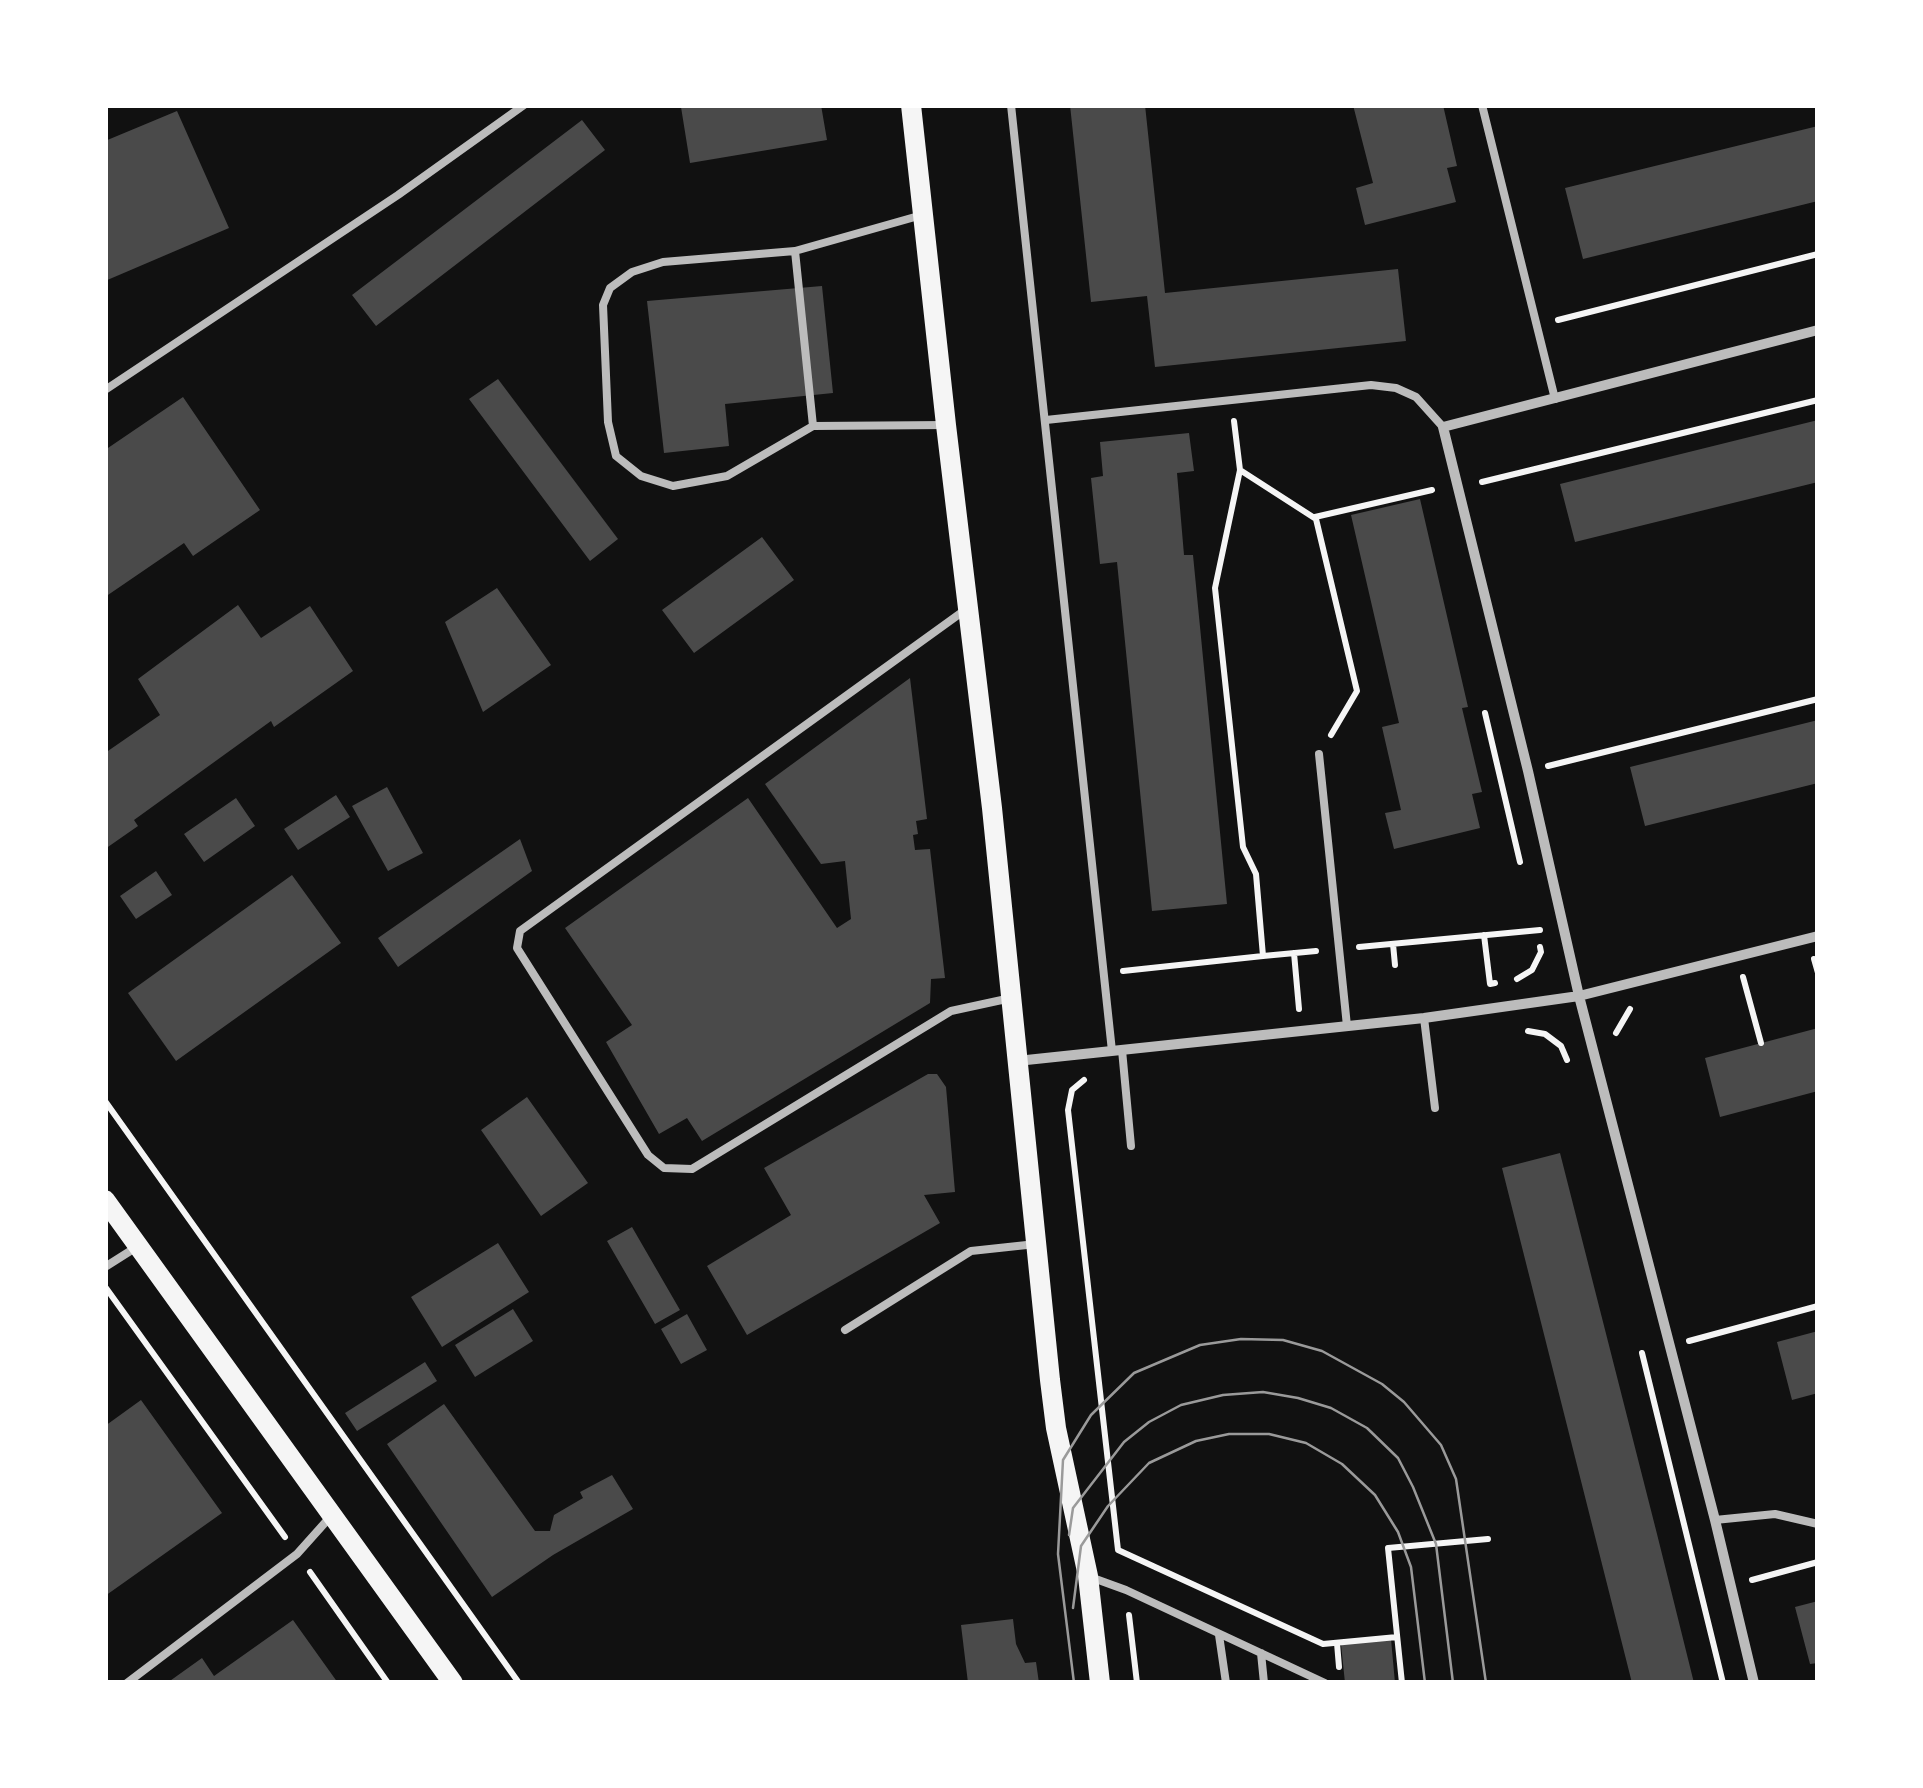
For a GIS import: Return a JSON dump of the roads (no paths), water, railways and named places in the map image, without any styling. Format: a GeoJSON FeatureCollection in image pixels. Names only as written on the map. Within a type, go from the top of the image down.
{"type":"FeatureCollection","features":[{"type":"Feature","properties":{"kind":"main road"},"geometry":{"type":"LineString","coordinates":[[911,105],[1056,1428],[1088,1576],[1100,1683]]}},
{"type":"Feature","properties":{"kind":"main road"},"geometry":{"type":"LineString","coordinates":[[105,1200],[453,1683]]}},
{"type":"Feature","properties":{"kind":"street"},"geometry":{"type":"LineString","coordinates":[[1754,1683],[1578,996],[1528,771],[1443,427],[1818,330]]}},
{"type":"Feature","properties":{"kind":"street"},"geometry":{"type":"LineString","coordinates":[[1017,1061],[1424,1018],[1578,996],[1818,936]]}},
{"type":"Feature","properties":{"kind":"lane"},"geometry":{"type":"LineString","coordinates":[[105,390],[398,195],[524,105]]}},
{"type":"Feature","properties":{"kind":"lane"},"geometry":{"type":"LineString","coordinates":[[1011,105],[1105,972],[1124,1073],[1131,1146]]}},
{"type":"Feature","properties":{"kind":"lane"},"geometry":{"type":"LineString","coordinates":[[1482,105],[1555,399]]}},
{"type":"Feature","properties":{"kind":"lane"},"geometry":{"type":"LineString","coordinates":[[922,215],[795,252],[663,262],[632,272],[610,288],[603,305],[608,422],[616,456],[641,476],[673,486],[727,476],[813,426],[946,425]]}},
{"type":"Feature","properties":{"kind":"lane"},"geometry":{"type":"LineString","coordinates":[[795,252],[813,426]]}},
{"type":"Feature","properties":{"kind":"lane"},"geometry":{"type":"LineString","coordinates":[[1046,420],[1371,386],[1396,388],[1416,397],[1443,427]]}},
{"type":"Feature","properties":{"kind":"lane"},"geometry":{"type":"LineString","coordinates":[[968,608],[520,931],[517,948],[648,1156],[664,1168],[692,1170],[951,1011],[1011,998]]}},
{"type":"Feature","properties":{"kind":"lane"},"geometry":{"type":"LineString","coordinates":[[1319,754],[1347,1026]]}},
{"type":"Feature","properties":{"kind":"lane"},"geometry":{"type":"LineString","coordinates":[[1424,1018],[1435,1108]]}},
{"type":"Feature","properties":{"kind":"lane"},"geometry":{"type":"LineString","coordinates":[[845,1330],[971,1251],[1036,1244]]}},
{"type":"Feature","properties":{"kind":"lane"},"geometry":{"type":"LineString","coordinates":[[105,1267],[138,1246]]}},
{"type":"Feature","properties":{"kind":"lane"},"geometry":{"type":"LineString","coordinates":[[1715,1520],[1775,1514],[1818,1524]]}},
{"type":"Feature","properties":{"kind":"lane"},"geometry":{"type":"LineString","coordinates":[[127,1683],[297,1554],[331,1516]]}},
{"type":"Feature","properties":{"kind":"lane"},"geometry":{"type":"LineString","coordinates":[[1088,1576],[1325,1683]]}},
{"type":"Feature","properties":{"kind":"lane"},"geometry":{"type":"LineString","coordinates":[[1220,1636],[1226,1683]]}},
{"type":"Feature","properties":{"kind":"lane"},"geometry":{"type":"LineString","coordinates":[[1261,1654],[1264,1683]]}},
{"type":"Feature","properties":{"kind":"lane"},"geometry":{"type":"LineString","coordinates":[[1299,1670],[1300,1683]]}},
{"type":"Feature","properties":{"kind":"tram line"},"geometry":{"type":"LineString","coordinates":[[1074,1683],[1058,1554],[1063,1460],[1091,1415],[1134,1373],[1200,1345],[1241,1339],[1283,1340],[1322,1351],[1382,1384],[1404,1402],[1441,1445],[1456,1479],[1486,1683]]}},
{"type":"Feature","properties":{"kind":"tram line"},"geometry":{"type":"LineString","coordinates":[[1069,1535],[1073,1508],[1124,1442],[1149,1422],[1181,1405],[1223,1395],[1263,1392],[1331,1408],[1367,1428],[1398,1458],[1413,1487],[1436,1544],[1453,1683]]}},
{"type":"Feature","properties":{"kind":"tram line"},"geometry":{"type":"LineString","coordinates":[[1073,1608],[1081,1546],[1108,1506],[1149,1463],[1196,1441],[1229,1434],[1269,1434],[1306,1443],[1342,1464],[1375,1495],[1398,1532],[1411,1567],[1425,1683]]}}]}
